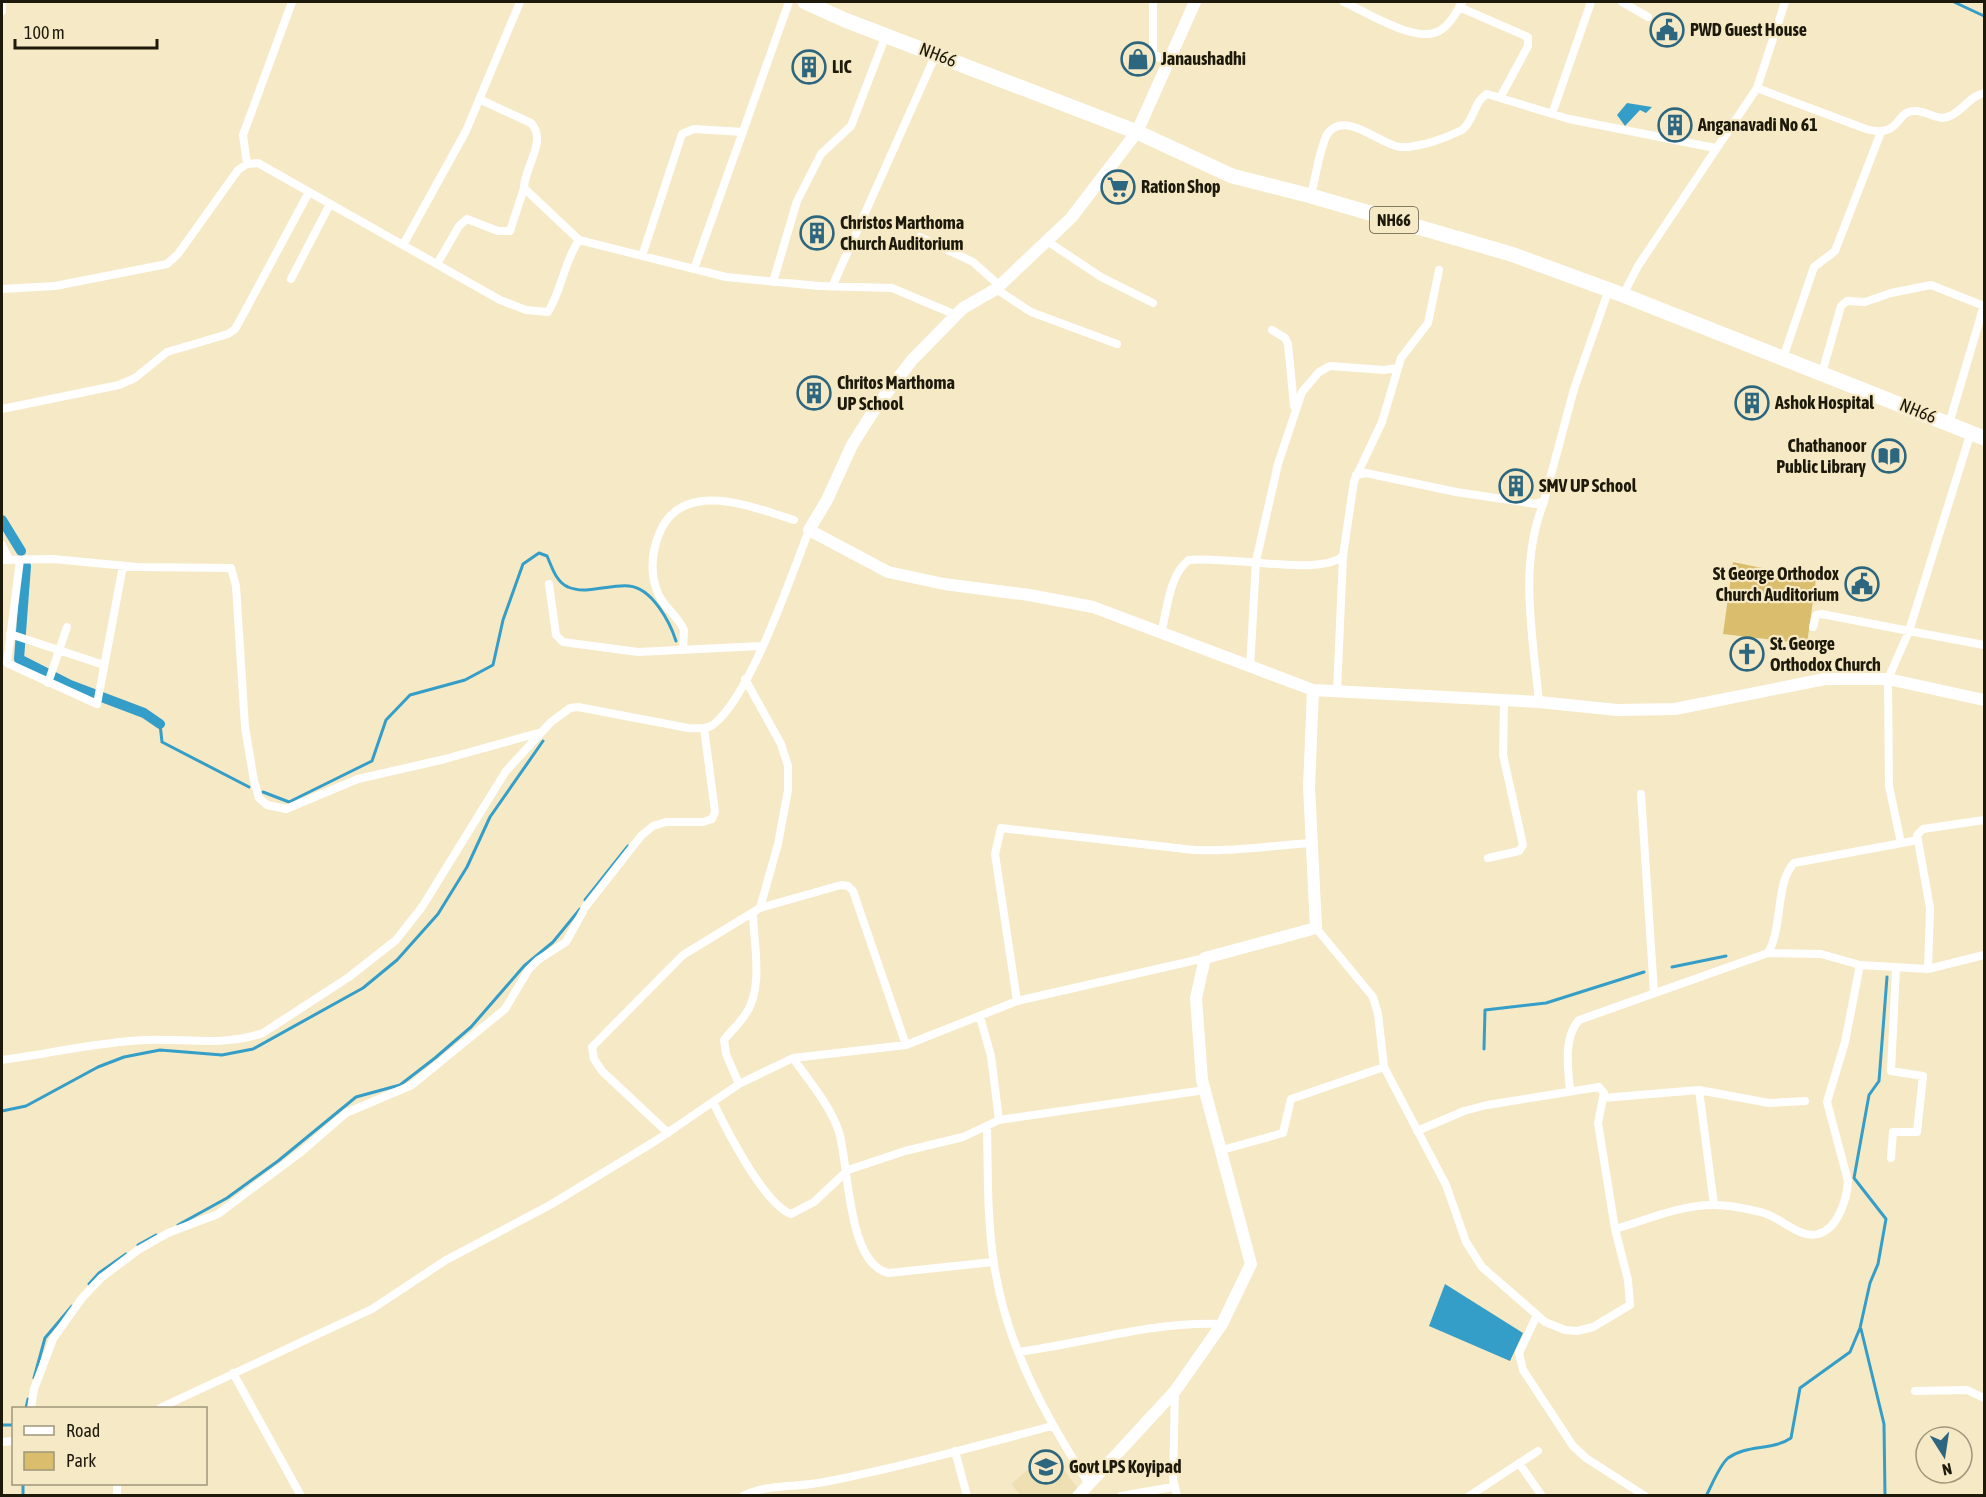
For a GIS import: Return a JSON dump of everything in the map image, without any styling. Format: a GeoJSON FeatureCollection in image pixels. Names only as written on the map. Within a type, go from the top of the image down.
{"type":"FeatureCollection","features":[{"type":"Feature","properties":{"kind":"highway","name":"NH66"},"geometry":{"type":"LineString","coordinates":[[805,2],[1137,132],[1232,176],[1311,196],[1511,254],[1616,292],[1978,435]]}},
{"type":"Feature","properties":{"kind":"street"},"geometry":{"type":"LineString","coordinates":[[2,11],[3,2]]}},
{"type":"Feature","properties":{"kind":"street"},"geometry":{"type":"LineString","coordinates":[[247,164],[243,135],[292,2]]}},
{"type":"Feature","properties":{"kind":"street"},"geometry":{"type":"LineString","coordinates":[[403,245],[466,131],[520,2]]}},
{"type":"Feature","properties":{"kind":"street"},"geometry":{"type":"LineString","coordinates":[[694,269],[789,2]]}},
{"type":"Feature","properties":{"kind":"street"},"geometry":{"type":"LineString","coordinates":[[1153,2],[1153,53],[1168,64]]}},
{"type":"Feature","properties":{"kind":"street"},"geometry":{"type":"LineString","coordinates":[[2,1060],[144,1040],[234,1042],[263,1033],[349,977],[396,940],[422,908],[506,771],[562,713],[578,707],[688,728],[704,728],[715,723],[746,679],[809,530],[827,500],[852,445],[876,407],[912,360],[956,315],[998,287],[1071,218],[1137,132],[1195,2]]}},
{"type":"Feature","properties":{"kind":"street"},"geometry":{"type":"LineString","coordinates":[[1344,2],[1401,29],[1429,34],[1446,27],[1461,4],[1525,34],[1530,40],[1500,98]]}},
{"type":"Feature","properties":{"kind":"street"},"geometry":{"type":"LineString","coordinates":[[1552,114],[1591,2]]}},
{"type":"Feature","properties":{"kind":"street"},"geometry":{"type":"LineString","coordinates":[[1622,2],[1648,17]]}},
{"type":"Feature","properties":{"kind":"street"},"geometry":{"type":"LineString","coordinates":[[1539,702],[1528,590],[1535,523],[1544,501],[1574,389],[1616,292],[1638,266],[1757,88],[1785,2]]}},
{"type":"Feature","properties":{"kind":"street"},"geometry":{"type":"LineString","coordinates":[[773,282],[801,191],[821,154],[851,126],[886,35]]}},
{"type":"Feature","properties":{"kind":"street"},"geometry":{"type":"LineString","coordinates":[[832,286],[936,54]]}},
{"type":"Feature","properties":{"kind":"street"},"geometry":{"type":"LineString","coordinates":[[1757,88],[1866,129],[1881,132],[1894,127],[1909,112],[1915,110],[1940,118],[1947,117],[1971,98],[1984,93]]}},
{"type":"Feature","properties":{"kind":"street"},"geometry":{"type":"LineString","coordinates":[[1311,196],[1328,133],[1339,126],[1353,127],[1392,145],[1408,146],[1462,130],[1468,126],[1484,95],[1552,114],[1715,148]]}},
{"type":"Feature","properties":{"kind":"street"},"geometry":{"type":"LineString","coordinates":[[437,264],[459,226],[467,219],[498,231],[510,231],[538,140],[535,127],[531,123],[479,99]]}},
{"type":"Feature","properties":{"kind":"street"},"geometry":{"type":"LineString","coordinates":[[642,256],[682,134],[694,129],[742,132]]}},
{"type":"Feature","properties":{"kind":"street"},"geometry":{"type":"LineString","coordinates":[[1783,358],[1814,267],[1835,250],[1881,132]]}},
{"type":"Feature","properties":{"kind":"street"},"geometry":{"type":"LineString","coordinates":[[2,290],[55,285],[167,264],[178,254],[238,170],[247,164],[258,163],[500,300],[526,310],[548,312],[558,297],[568,256],[579,240]]}},
{"type":"Feature","properties":{"kind":"street"},"geometry":{"type":"LineString","coordinates":[[524,188],[579,240],[726,277],[832,286],[892,288],[956,315]]}},
{"type":"Feature","properties":{"kind":"street"},"geometry":{"type":"LineString","coordinates":[[2,409],[119,385],[135,378],[167,352],[228,334],[244,313],[309,192]]}},
{"type":"Feature","properties":{"kind":"street"},"geometry":{"type":"LineString","coordinates":[[291,279],[330,204]]}},
{"type":"Feature","properties":{"kind":"street"},"geometry":{"type":"LineString","coordinates":[[920,237],[973,262],[998,287],[1031,312],[1117,344]]}},
{"type":"Feature","properties":{"kind":"street"},"geometry":{"type":"LineString","coordinates":[[1047,241],[1101,277],[1153,303]]}},
{"type":"Feature","properties":{"kind":"street"},"geometry":{"type":"LineString","coordinates":[[1337,692],[1343,556],[1356,475],[1382,422],[1397,368],[1405,350],[1428,323],[1439,270]]}},
{"type":"Feature","properties":{"kind":"street"},"geometry":{"type":"LineString","coordinates":[[1822,373],[1841,306],[1847,301],[1865,302],[1891,293],[1931,285],[1984,306],[1949,424]]}},
{"type":"Feature","properties":{"kind":"street"},"geometry":{"type":"LineString","coordinates":[[1272,330],[1285,338],[1288,344],[1294,409]]}},
{"type":"Feature","properties":{"kind":"street"},"geometry":{"type":"LineString","coordinates":[[1250,668],[1256,561],[1278,464],[1294,409],[1310,381],[1330,366],[1384,370],[1397,368]]}},
{"type":"Feature","properties":{"kind":"street"},"geometry":{"type":"LineString","coordinates":[[1901,843],[1889,786],[1888,679],[1908,631],[1978,435]]}},
{"type":"Feature","properties":{"kind":"street"},"geometry":{"type":"LineString","coordinates":[[1356,475],[1366,473],[1536,504],[1544,501]]}},
{"type":"Feature","properties":{"kind":"street"},"geometry":{"type":"LineString","coordinates":[[683,650],[684,630],[663,604],[652,569],[654,546],[662,526],[673,513],[685,506],[722,500],[794,520]]}},
{"type":"Feature","properties":{"kind":"street"},"geometry":{"type":"LineString","coordinates":[[809,530],[888,572],[944,584],[1029,594],[1093,607],[1313,690],[1539,702],[1617,710],[1674,709],[1825,680],[1888,679],[1984,700]]}},
{"type":"Feature","properties":{"kind":"street"},"geometry":{"type":"LineString","coordinates":[[2,545],[5,560],[52,558],[123,566],[231,568],[237,597],[245,728],[254,781],[259,798],[267,805],[286,809],[358,779],[445,759],[542,732]]}},
{"type":"Feature","properties":{"kind":"street"},"geometry":{"type":"LineString","coordinates":[[1161,634],[1175,577],[1183,564],[1189,560],[1256,561],[1319,566],[1338,561],[1343,556]]}},
{"type":"Feature","properties":{"kind":"street"},"geometry":{"type":"LineString","coordinates":[[20,560],[7,663],[97,704],[123,566]]}},
{"type":"Feature","properties":{"kind":"street"},"geometry":{"type":"LineString","coordinates":[[549,584],[556,635],[563,642],[638,652],[761,646]]}},
{"type":"Feature","properties":{"kind":"street"},"geometry":{"type":"LineString","coordinates":[[1813,627],[1816,615],[1822,614],[1984,645]]}},
{"type":"Feature","properties":{"kind":"street"},"geometry":{"type":"LineString","coordinates":[[48,683],[67,627]]}},
{"type":"Feature","properties":{"kind":"street"},"geometry":{"type":"LineString","coordinates":[[10,634],[104,665]]}},
{"type":"Feature","properties":{"kind":"street"},"geometry":{"type":"LineString","coordinates":[[746,679],[781,744],[788,766],[788,790],[778,844],[760,908]]}},
{"type":"Feature","properties":{"kind":"street"},"geometry":{"type":"LineString","coordinates":[[1313,690],[1309,787],[1316,928],[1373,997],[1378,1014],[1384,1067],[1417,1131],[1446,1185],[1473,1256],[1482,1267],[1536,1315],[1554,1326],[1577,1331],[1593,1327],[1626,1310],[1630,1305],[1631,1297],[1615,1229],[1598,1123],[1604,1093],[1599,1087],[1570,1089],[1464,1111],[1417,1131]]}},
{"type":"Feature","properties":{"kind":"street"},"geometry":{"type":"LineString","coordinates":[[1488,858],[1519,851],[1523,845],[1503,755],[1504,700]]}},
{"type":"Feature","properties":{"kind":"street"},"geometry":{"type":"LineString","coordinates":[[31,1407],[34,1389],[53,1340],[82,1298],[101,1278],[138,1250],[168,1233],[218,1214],[301,1152],[346,1113],[412,1085],[505,1009],[529,969],[538,960],[566,942],[586,906],[641,836],[653,826],[666,822],[703,822],[715,816],[704,728]]}},
{"type":"Feature","properties":{"kind":"street"},"geometry":{"type":"LineString","coordinates":[[1641,794],[1654,993]]}},
{"type":"Feature","properties":{"kind":"street"},"geometry":{"type":"LineString","coordinates":[[1928,969],[1930,908],[1917,835],[1923,829],[1984,820]]}},
{"type":"Feature","properties":{"kind":"street"},"geometry":{"type":"LineString","coordinates":[[1017,1001],[995,854],[1001,828],[1194,850],[1217,851],[1312,843]]}},
{"type":"Feature","properties":{"kind":"street"},"geometry":{"type":"LineString","coordinates":[[1768,953],[1774,940],[1786,878],[1794,863],[1918,840]]}},
{"type":"Feature","properties":{"kind":"street"},"geometry":{"type":"LineString","coordinates":[[668,1133],[602,1071],[591,1052],[592,1047],[683,956],[700,943],[753,915],[760,908],[841,885],[848,886],[854,891],[906,1045]]}},
{"type":"Feature","properties":{"kind":"street"},"geometry":{"type":"LineString","coordinates":[[739,1084],[726,1054],[724,1040],[745,1016],[752,1000],[756,979],[753,915]]}},
{"type":"Feature","properties":{"kind":"street"},"geometry":{"type":"LineString","coordinates":[[162,1407],[372,1309],[446,1260],[550,1205],[668,1133],[739,1084],[793,1058],[906,1045],[1017,1001],[1205,958],[1316,928]]}},
{"type":"Feature","properties":{"kind":"street"},"geometry":{"type":"LineString","coordinates":[[1570,1089],[1569,1040],[1573,1026],[1579,1020],[1768,953],[1801,952],[1821,954],[1860,965],[1928,969],[1984,955]]}},
{"type":"Feature","properties":{"kind":"street"},"geometry":{"type":"LineString","coordinates":[[1078,1496],[1175,1391],[1222,1324],[1251,1264],[1202,1080],[1196,998],[1205,958]]}},
{"type":"Feature","properties":{"kind":"street"},"geometry":{"type":"LineString","coordinates":[[1615,1229],[1692,1208],[1714,1205],[1764,1213],[1809,1235],[1822,1233],[1830,1228],[1839,1215],[1847,1193],[1848,1181],[1827,1102],[1845,1042],[1860,965]]}},
{"type":"Feature","properties":{"kind":"street"},"geometry":{"type":"LineString","coordinates":[[1891,1158],[1893,1132],[1917,1131],[1923,1076],[1891,1071],[1896,968]]}},
{"type":"Feature","properties":{"kind":"street"},"geometry":{"type":"LineString","coordinates":[[980,1017],[991,1056],[999,1120]]}},
{"type":"Feature","properties":{"kind":"street"},"geometry":{"type":"LineString","coordinates":[[793,1058],[829,1110],[839,1132],[848,1170],[849,1203],[860,1240],[871,1259],[883,1272],[993,1262]]}},
{"type":"Feature","properties":{"kind":"street"},"geometry":{"type":"LineString","coordinates":[[1222,1150],[1283,1133],[1291,1099],[1384,1067]]}},
{"type":"Feature","properties":{"kind":"street"},"geometry":{"type":"LineString","coordinates":[[713,1102],[747,1164],[785,1212],[797,1213],[828,1190],[848,1170],[905,1151],[963,1137],[999,1120],[1205,1090]]}},
{"type":"Feature","properties":{"kind":"street"},"geometry":{"type":"LineString","coordinates":[[1699,1090],[1714,1205]]}},
{"type":"Feature","properties":{"kind":"street"},"geometry":{"type":"LineString","coordinates":[[1603,1098],[1699,1090],[1769,1103],[1805,1101]]}},
{"type":"Feature","properties":{"kind":"street"},"geometry":{"type":"LineString","coordinates":[[987,1127],[993,1262],[1008,1328],[1052,1426],[1089,1484]]}},
{"type":"Feature","properties":{"kind":"street"},"geometry":{"type":"LineString","coordinates":[[1536,1315],[1519,1353],[1523,1370],[1573,1446],[1586,1458],[1645,1496]]}},
{"type":"Feature","properties":{"kind":"street"},"geometry":{"type":"LineString","coordinates":[[1018,1352],[1061,1346],[1147,1327],[1186,1323],[1222,1324]]}},
{"type":"Feature","properties":{"kind":"street"},"geometry":{"type":"LineString","coordinates":[[233,1373],[301,1496]]}},
{"type":"Feature","properties":{"kind":"street"},"geometry":{"type":"LineString","coordinates":[[1915,1391],[1967,1390],[1984,1398]]}},
{"type":"Feature","properties":{"kind":"street"},"geometry":{"type":"LineString","coordinates":[[1121,1496],[1175,1491],[1175,1391]]}},
{"type":"Feature","properties":{"kind":"street"},"geometry":{"type":"LineString","coordinates":[[743,1496],[762,1488],[821,1483],[1052,1426]]}},
{"type":"Feature","properties":{"kind":"street"},"geometry":{"type":"LineString","coordinates":[[955,1451],[967,1496]]}},
{"type":"Feature","properties":{"kind":"street"},"geometry":{"type":"LineString","coordinates":[[1468,1496],[1538,1451]]}},
{"type":"Feature","properties":{"kind":"street"},"geometry":{"type":"LineString","coordinates":[[1519,1463],[1542,1496]]}},
{"type":"Feature","properties":{"kind":"street"},"geometry":{"type":"LineString","coordinates":[[783,1486],[786,1496]]}},
{"type":"Feature","properties":{"kind":"shaded area","name":"Govt LPS Koyipad"},"geometry":{"type":"Polygon","coordinates":[[[1050,1451],[1079,1490],[1072,1495],[1020,1495],[1011,1484],[1050,1451]]]}},
{"type":"Feature","properties":{"kind":"green space"},"geometry":{"type":"Polygon","coordinates":[[[1733,562],[1816,579],[1807,644],[1723,634],[1733,562]]]}},
{"type":"Feature","properties":{"kind":"water"},"geometry":{"type":"Polygon","coordinates":[[[1627,103],[1652,107],[1646,113],[1640,110],[1625,126],[1617,115],[1627,103]]]}},
{"type":"Feature","properties":{"kind":"water"},"geometry":{"type":"Polygon","coordinates":[[[1445,1284],[1523,1333],[1510,1361],[1429,1326],[1445,1284]]]}},
{"type":"Feature","properties":{"kind":"waterway"},"geometry":{"type":"LineString","coordinates":[[1954,2],[1984,16]]}},
{"type":"Feature","properties":{"kind":"waterway"},"geometry":{"type":"LineString","coordinates":[[2,520],[21,551]]}},
{"type":"Feature","properties":{"kind":"waterway"},"geometry":{"type":"LineString","coordinates":[[263,792],[289,802],[372,761],[386,720],[410,695],[465,680],[493,665],[503,620],[523,564],[539,553],[547,556],[557,578],[568,587],[590,590],[629,586],[645,593],[665,616],[676,641]]}},
{"type":"Feature","properties":{"kind":"waterway"},"geometry":{"type":"LineString","coordinates":[[26,566],[19,659],[70,685],[144,713],[160,724]]}},
{"type":"Feature","properties":{"kind":"waterway"},"geometry":{"type":"LineString","coordinates":[[160,724],[162,742],[249,787]]}},
{"type":"Feature","properties":{"kind":"waterway"},"geometry":{"type":"LineString","coordinates":[[2,1111],[26,1106],[98,1067],[124,1057],[160,1050],[222,1055],[253,1049],[363,988],[397,960],[438,914],[467,867],[490,817],[543,741]]}},
{"type":"Feature","properties":{"kind":"waterway"},"geometry":{"type":"LineString","coordinates":[[585,900],[628,846]]}},
{"type":"Feature","properties":{"kind":"waterway"},"geometry":{"type":"LineString","coordinates":[[178,1225],[227,1198],[278,1161],[356,1097],[400,1085],[435,1058],[471,1027],[524,966],[553,942],[580,909]]}},
{"type":"Feature","properties":{"kind":"waterway"},"geometry":{"type":"LineString","coordinates":[[1672,967],[1726,956]]}},
{"type":"Feature","properties":{"kind":"waterway"},"geometry":{"type":"LineString","coordinates":[[1484,1049],[1485,1010],[1546,1003],[1644,972]]}},
{"type":"Feature","properties":{"kind":"waterway"},"geometry":{"type":"LineString","coordinates":[[1706,1496],[1728,1458],[1743,1451],[1776,1445],[1791,1438],[1800,1388],[1850,1352],[1860,1328],[1870,1283],[1878,1264],[1886,1219],[1854,1178],[1869,1095],[1879,1081],[1887,977]]}},
{"type":"Feature","properties":{"kind":"waterway"},"geometry":{"type":"LineString","coordinates":[[138,1245],[156,1235]]}},
{"type":"Feature","properties":{"kind":"waterway"},"geometry":{"type":"LineString","coordinates":[[89,1284],[99,1273],[126,1254]]}},
{"type":"Feature","properties":{"kind":"waterway"},"geometry":{"type":"LineString","coordinates":[[34,1378],[45,1338],[72,1306]]}},
{"type":"Feature","properties":{"kind":"waterway"},"geometry":{"type":"LineString","coordinates":[[1861,1329],[1884,1424],[1885,1496]]}},
{"type":"Feature","properties":{"kind":"waterway"},"geometry":{"type":"LineString","coordinates":[[26,1407],[28,1399]]}},
{"type":"Feature","properties":{"kind":"waterway"},"geometry":{"type":"LineString","coordinates":[[2,1425],[12,1425]]}},
{"type":"Feature","properties":{"kind":"waterway"},"geometry":{"type":"LineString","coordinates":[[23,1485],[23,1496]]}},
{"type":"Feature","properties":{"kind":"place","name":"PWD Guest House"},"geometry":{"type":"Point","coordinates":[1667,30]}},
{"type":"Feature","properties":{"kind":"place","name":"Janaushadhi"},"geometry":{"type":"Point","coordinates":[1138,59]}},
{"type":"Feature","properties":{"kind":"place","name":"LIC"},"geometry":{"type":"Point","coordinates":[809,67]}},
{"type":"Feature","properties":{"kind":"place","name":"Anganavadi No 61"},"geometry":{"type":"Point","coordinates":[1675,125]}},
{"type":"Feature","properties":{"kind":"place","name":"Ration Shop"},"geometry":{"type":"Point","coordinates":[1118,187]}},
{"type":"Feature","properties":{"kind":"place","name":"Christos Marthoma Church Auditorium"},"geometry":{"type":"Point","coordinates":[817,233]}},
{"type":"Feature","properties":{"kind":"place","name":"Chritos Marthoma UP School"},"geometry":{"type":"Point","coordinates":[814,393]}},
{"type":"Feature","properties":{"kind":"place","name":"Ashok Hospital"},"geometry":{"type":"Point","coordinates":[1752,403]}},
{"type":"Feature","properties":{"kind":"place","name":"Chathanoor Public Library"},"geometry":{"type":"Point","coordinates":[1889,456]}},
{"type":"Feature","properties":{"kind":"place","name":"SMV UP School"},"geometry":{"type":"Point","coordinates":[1516,486]}},
{"type":"Feature","properties":{"kind":"place","name":"St George Orthodox Church Auditorium"},"geometry":{"type":"Point","coordinates":[1862,584]}},
{"type":"Feature","properties":{"kind":"place","name":"St. George Orthodox Church"},"geometry":{"type":"Point","coordinates":[1747,654]}},
{"type":"Feature","properties":{"kind":"place","name":"Govt LPS Koyipad"},"geometry":{"type":"Point","coordinates":[1046,1467]}}]}
